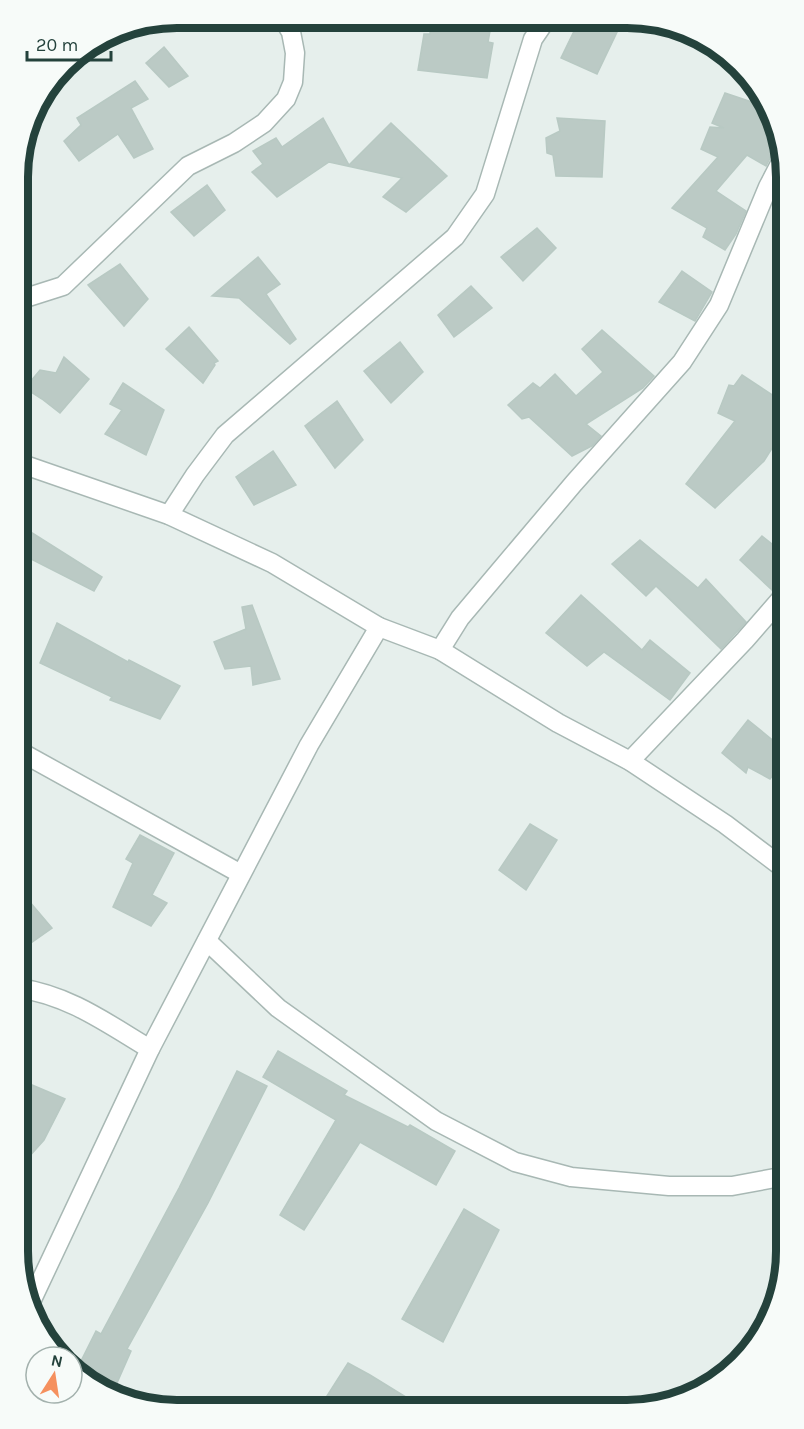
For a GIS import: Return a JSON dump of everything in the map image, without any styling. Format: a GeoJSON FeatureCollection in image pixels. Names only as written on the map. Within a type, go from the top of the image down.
{"type":"FeatureCollection","features":[{"type":"Feature","properties":{"kind":"street"},"geometry":{"type":"LineString","coordinates":[[169,515],[225,435],[455,237],[485,194],[533,39],[540,28]]}},
{"type":"Feature","properties":{"kind":"street"},"geometry":{"type":"LineString","coordinates":[[28,297],[63,286],[188,166],[234,143],[264,123],[286,99],[293,82],[295,53],[289,29]]}},
{"type":"Feature","properties":{"kind":"street"},"geometry":{"type":"LineString","coordinates":[[440,650],[460,618],[574,483],[682,362],[719,305],[775,173]]}},
{"type":"Feature","properties":{"kind":"street"},"geometry":{"type":"LineString","coordinates":[[28,466],[169,515],[272,562],[379,627],[440,650],[558,723],[630,761],[725,824],[775,862]]}},
{"type":"Feature","properties":{"kind":"street"},"geometry":{"type":"LineString","coordinates":[[630,761],[746,640],[776,605]]}},
{"type":"Feature","properties":{"kind":"street"},"geometry":{"type":"LineString","coordinates":[[35,1294],[150,1049],[309,745],[379,627]]}},
{"type":"Feature","properties":{"kind":"street"},"geometry":{"type":"LineString","coordinates":[[28,756],[241,874]]}},
{"type":"Feature","properties":{"kind":"street"},"geometry":{"type":"LineString","coordinates":[[207,941],[287,1014],[436,1121],[515,1162],[571,1178],[669,1186],[732,1186],[775,1178]]}},
{"type":"Feature","properties":{"kind":"street"},"geometry":{"type":"LineString","coordinates":[[28,990],[71,1002],[150,1049]]}},
{"type":"Feature","properties":{"kind":"building"},"geometry":{"type":"Polygon","coordinates":[[[430,28],[490,28],[488,42],[493,43],[487,78],[418,70],[424,34],[430,34],[430,28]]]}},
{"type":"Feature","properties":{"kind":"building"},"geometry":{"type":"Polygon","coordinates":[[[576,28],[619,28],[597,74],[561,58],[576,28]]]}},
{"type":"Feature","properties":{"kind":"building"},"geometry":{"type":"Polygon","coordinates":[[[164,47],[188,76],[169,87],[146,63],[164,47]]]}},
{"type":"Feature","properties":{"kind":"building"},"geometry":{"type":"Polygon","coordinates":[[[135,81],[148,99],[131,108],[153,149],[134,158],[118,134],[79,161],[64,141],[81,125],[77,118],[135,81]]]}},
{"type":"Feature","properties":{"kind":"building"},"geometry":{"type":"Polygon","coordinates":[[[725,93],[755,103],[768,130],[773,152],[766,166],[747,155],[716,191],[746,211],[736,234],[725,250],[703,237],[707,228],[672,208],[718,157],[701,149],[710,127],[724,128],[712,123],[725,93]]]}},
{"type":"Feature","properties":{"kind":"building"},"geometry":{"type":"Polygon","coordinates":[[[323,118],[349,165],[391,123],[447,176],[406,212],[383,197],[402,178],[329,162],[277,197],[252,172],[263,164],[253,151],[276,138],[282,147],[323,118]]]}},
{"type":"Feature","properties":{"kind":"building"},"geometry":{"type":"Polygon","coordinates":[[[557,118],[605,121],[602,177],[556,176],[553,155],[547,153],[546,138],[560,131],[557,118]]]}},
{"type":"Feature","properties":{"kind":"building"},"geometry":{"type":"Polygon","coordinates":[[[207,185],[225,210],[194,236],[171,212],[207,185]]]}},
{"type":"Feature","properties":{"kind":"building"},"geometry":{"type":"Polygon","coordinates":[[[537,228],[556,248],[523,281],[501,257],[537,228]]]}},
{"type":"Feature","properties":{"kind":"building"},"geometry":{"type":"Polygon","coordinates":[[[258,257],[280,284],[266,294],[296,339],[290,344],[239,298],[212,296],[258,257]]]}},
{"type":"Feature","properties":{"kind":"building"},"geometry":{"type":"Polygon","coordinates":[[[120,264],[148,299],[124,326],[88,285],[120,264]]]}},
{"type":"Feature","properties":{"kind":"building"},"geometry":{"type":"Polygon","coordinates":[[[682,271],[712,292],[695,321],[659,302],[682,271]]]}},
{"type":"Feature","properties":{"kind":"building"},"geometry":{"type":"Polygon","coordinates":[[[471,286],[492,308],[454,337],[438,315],[471,286]]]}},
{"type":"Feature","properties":{"kind":"building"},"geometry":{"type":"Polygon","coordinates":[[[189,327],[218,361],[214,363],[215,365],[203,383],[166,349],[189,327]]]}},
{"type":"Feature","properties":{"kind":"building"},"geometry":{"type":"Polygon","coordinates":[[[602,330],[654,376],[643,388],[586,424],[601,436],[592,446],[572,456],[529,417],[522,419],[508,405],[533,383],[540,388],[555,374],[576,396],[603,372],[582,349],[602,330]]]}},
{"type":"Feature","properties":{"kind":"building"},"geometry":{"type":"Polygon","coordinates":[[[400,342],[423,372],[391,403],[364,371],[400,342]]]}},
{"type":"Feature","properties":{"kind":"building"},"geometry":{"type":"Polygon","coordinates":[[[64,357],[89,379],[60,413],[28,390],[28,384],[40,370],[56,373],[64,357]]]}},
{"type":"Feature","properties":{"kind":"building"},"geometry":{"type":"Polygon","coordinates":[[[742,375],[776,397],[776,442],[764,461],[715,508],[686,484],[735,421],[718,413],[729,385],[734,386],[742,375]]]}},
{"type":"Feature","properties":{"kind":"building"},"geometry":{"type":"Polygon","coordinates":[[[123,383],[164,410],[146,455],[105,434],[122,410],[110,404],[123,383]]]}},
{"type":"Feature","properties":{"kind":"building"},"geometry":{"type":"Polygon","coordinates":[[[337,401],[363,440],[335,468],[305,426],[337,401]]]}},
{"type":"Feature","properties":{"kind":"building"},"geometry":{"type":"Polygon","coordinates":[[[273,451],[296,485],[254,505],[236,477],[273,451]]]}},
{"type":"Feature","properties":{"kind":"building"},"geometry":{"type":"Polygon","coordinates":[[[29,531],[102,577],[94,591],[28,558],[29,531]]]}},
{"type":"Feature","properties":{"kind":"building"},"geometry":{"type":"Polygon","coordinates":[[[762,536],[776,547],[776,588],[773,591],[740,560],[762,536]]]}},
{"type":"Feature","properties":{"kind":"building"},"geometry":{"type":"Polygon","coordinates":[[[640,540],[698,588],[706,579],[746,622],[721,649],[656,586],[646,596],[612,564],[640,540]]]}},
{"type":"Feature","properties":{"kind":"building"},"geometry":{"type":"Polygon","coordinates":[[[581,595],[642,650],[650,640],[690,673],[670,700],[604,652],[587,666],[546,633],[581,595]]]}},
{"type":"Feature","properties":{"kind":"building"},"geometry":{"type":"Polygon","coordinates":[[[252,605],[280,679],[253,685],[251,666],[225,669],[214,642],[246,629],[242,607],[252,605]]]}},
{"type":"Feature","properties":{"kind":"building"},"geometry":{"type":"Polygon","coordinates":[[[57,623],[128,662],[129,660],[180,686],[160,719],[110,700],[112,697],[40,663],[57,623]]]}},
{"type":"Feature","properties":{"kind":"building"},"geometry":{"type":"Polygon","coordinates":[[[748,720],[775,742],[775,772],[770,779],[748,767],[746,773],[722,753],[748,720]]]}},
{"type":"Feature","properties":{"kind":"building"},"geometry":{"type":"Polygon","coordinates":[[[530,824],[557,840],[526,890],[499,870],[530,824]]]}},
{"type":"Feature","properties":{"kind":"building"},"geometry":{"type":"Polygon","coordinates":[[[140,835],[174,853],[152,895],[167,903],[151,926],[113,907],[133,863],[126,859],[140,835]]]}},
{"type":"Feature","properties":{"kind":"building"},"geometry":{"type":"Polygon","coordinates":[[[28,900],[52,928],[28,945],[28,900]]]}},
{"type":"Feature","properties":{"kind":"building"},"geometry":{"type":"Polygon","coordinates":[[[278,1051],[347,1091],[344,1095],[408,1127],[410,1125],[455,1151],[436,1185],[360,1142],[304,1230],[280,1215],[336,1120],[263,1077],[278,1051]]]}},
{"type":"Feature","properties":{"kind":"building"},"geometry":{"type":"Polygon","coordinates":[[[237,1071],[267,1086],[208,1203],[127,1349],[131,1351],[116,1386],[84,1367],[84,1355],[96,1331],[101,1334],[179,1188],[237,1071]]]}},
{"type":"Feature","properties":{"kind":"building"},"geometry":{"type":"Polygon","coordinates":[[[28,1083],[65,1099],[44,1140],[28,1158],[28,1083]]]}},
{"type":"Feature","properties":{"kind":"building"},"geometry":{"type":"Polygon","coordinates":[[[464,1209],[499,1230],[443,1342],[402,1319],[464,1209]]]}},
{"type":"Feature","properties":{"kind":"building"},"geometry":{"type":"Polygon","coordinates":[[[348,1363],[411,1400],[324,1400],[348,1363]]]}}]}
